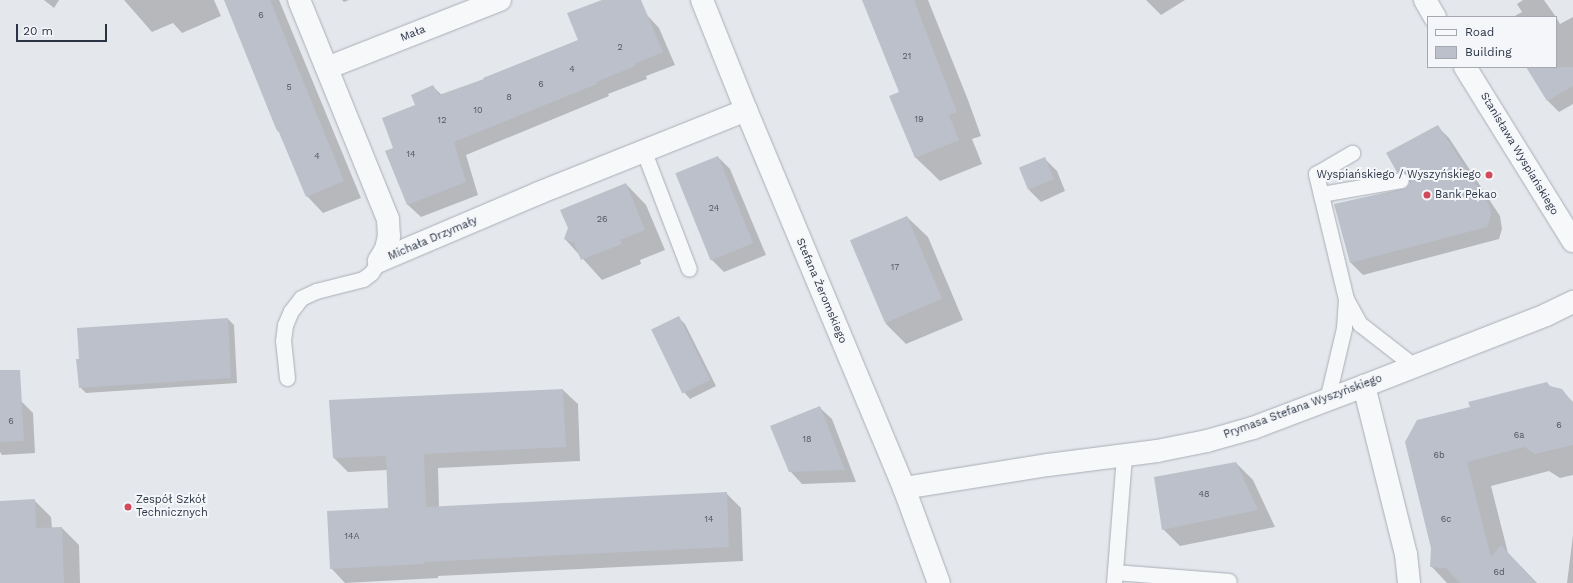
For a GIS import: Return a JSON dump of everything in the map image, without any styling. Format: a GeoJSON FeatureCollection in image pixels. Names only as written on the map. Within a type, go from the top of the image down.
{"type":"FeatureCollection","features":[{"type":"Feature","properties":{"kind":"street","name":"Michała Drzymały"},"geometry":{"type":"LineString","coordinates":[[299,0],[388,219],[389,236],[386,249],[379,261]]}},
{"type":"Feature","properties":{"kind":"street","name":"Mała"},"geometry":{"type":"LineString","coordinates":[[327,68],[500,0]]}},
{"type":"Feature","properties":{"kind":"street","name":"Stefana Żeromskiego"},"geometry":{"type":"LineString","coordinates":[[702,0],[746,110],[904,488],[939,583]]}},
{"type":"Feature","properties":{"kind":"street"},"geometry":{"type":"LineString","coordinates":[[1424,0],[1434,16]]}},
{"type":"Feature","properties":{"kind":"street","name":"Stanisława Wyspiańskiego"},"geometry":{"type":"LineString","coordinates":[[1467,68],[1573,241]]}},
{"type":"Feature","properties":{"kind":"street","name":"Michała Drzymały"},"geometry":{"type":"LineString","coordinates":[[379,261],[746,110]]}},
{"type":"Feature","properties":{"kind":"street","name":"Prymasa Stefana Wyszyńskiego"},"geometry":{"type":"LineString","coordinates":[[904,488],[1048,465],[1124,456],[1207,441],[1253,428],[1364,386],[1546,315],[1573,302]]}},
{"type":"Feature","properties":{"kind":"street"},"geometry":{"type":"LineString","coordinates":[[1364,386],[1406,554],[1409,583]]}},
{"type":"Feature","properties":{"kind":"lane"},"geometry":{"type":"LineString","coordinates":[[644,152],[689,269]]}},
{"type":"Feature","properties":{"kind":"lane"},"geometry":{"type":"LineString","coordinates":[[1352,153],[1316,174],[1346,299],[1360,324],[1414,366]]}},
{"type":"Feature","properties":{"kind":"lane"},"geometry":{"type":"LineString","coordinates":[[1321,194],[1402,180]]}},
{"type":"Feature","properties":{"kind":"lane"},"geometry":{"type":"LineString","coordinates":[[287,378],[283,341],[285,325],[294,307],[301,298],[316,291],[363,279],[371,273],[379,261]]}},
{"type":"Feature","properties":{"kind":"lane"},"geometry":{"type":"LineString","coordinates":[[1327,400],[1344,328],[1346,299]]}},
{"type":"Feature","properties":{"kind":"lane"},"geometry":{"type":"LineString","coordinates":[[1124,456],[1114,578],[1229,581]]}},
{"type":"Feature","properties":{"kind":"building"},"geometry":{"type":"Polygon","coordinates":[[[224,0],[270,0],[344,181],[306,197],[278,130],[277,131],[224,0]]]}},
{"type":"Feature","properties":{"kind":"building"},"geometry":{"type":"Polygon","coordinates":[[[602,0],[641,0],[663,52],[634,64],[635,66],[596,82],[597,84],[454,142],[466,182],[407,205],[385,151],[393,148],[382,118],[415,105],[411,95],[433,85],[439,95],[484,79],[483,78],[578,40],[567,13],[602,0]]]}},
{"type":"Feature","properties":{"kind":"building"},"geometry":{"type":"Polygon","coordinates":[[[862,0],[914,0],[957,112],[949,115],[959,140],[915,158],[889,96],[899,92],[862,0]]]}},
{"type":"Feature","properties":{"kind":"building"},"geometry":{"type":"Polygon","coordinates":[[[1573,67],[1573,86],[1547,101],[1527,68],[1573,67]]]}},
{"type":"Feature","properties":{"kind":"building","name":"Bank Pekao"},"geometry":{"type":"Polygon","coordinates":[[[1438,125],[1490,207],[1491,216],[1487,227],[1350,263],[1334,204],[1406,188],[1410,183],[1408,175],[1404,171],[1397,172],[1386,153],[1438,125]]]}},
{"type":"Feature","properties":{"kind":"building"},"geometry":{"type":"Polygon","coordinates":[[[718,156],[753,243],[711,260],[675,173],[718,156]]]}},
{"type":"Feature","properties":{"kind":"building"},"geometry":{"type":"Polygon","coordinates":[[[1045,157],[1054,179],[1028,190],[1019,167],[1045,157]]]}},
{"type":"Feature","properties":{"kind":"building"},"geometry":{"type":"Polygon","coordinates":[[[626,183],[645,230],[620,240],[622,244],[581,260],[574,243],[564,239],[568,228],[560,210],[626,183]]]}},
{"type":"Feature","properties":{"kind":"building"},"geometry":{"type":"Polygon","coordinates":[[[907,216],[942,299],[885,323],[850,240],[907,216]]]}},
{"type":"Feature","properties":{"kind":"building"},"geometry":{"type":"Polygon","coordinates":[[[679,316],[710,380],[682,393],[651,330],[679,316]]]}},
{"type":"Feature","properties":{"kind":"building"},"geometry":{"type":"Polygon","coordinates":[[[228,318],[231,378],[79,388],[76,359],[79,359],[77,328],[228,318]]]}},
{"type":"Feature","properties":{"kind":"building"},"geometry":{"type":"Polygon","coordinates":[[[0,370],[20,370],[24,441],[0,442],[0,370]]]}},
{"type":"Feature","properties":{"kind":"building"},"geometry":{"type":"Polygon","coordinates":[[[1547,382],[1550,386],[1562,389],[1573,403],[1573,445],[1535,454],[1524,447],[1467,462],[1491,557],[1501,545],[1536,583],[1460,583],[1446,568],[1430,567],[1431,548],[1405,442],[1417,420],[1470,407],[1468,402],[1547,382]]]}},
{"type":"Feature","properties":{"kind":"building"},"geometry":{"type":"Polygon","coordinates":[[[563,389],[566,447],[424,454],[426,507],[727,492],[729,547],[424,562],[424,564],[330,569],[327,511],[388,508],[386,456],[333,458],[329,400],[563,389]]]}},
{"type":"Feature","properties":{"kind":"building"},"geometry":{"type":"Polygon","coordinates":[[[820,406],[845,470],[789,472],[770,426],[820,406]]]}},
{"type":"Feature","properties":{"kind":"building"},"geometry":{"type":"Polygon","coordinates":[[[1236,462],[1258,510],[1162,530],[1154,477],[1236,462]]]}},
{"type":"Feature","properties":{"kind":"building"},"geometry":{"type":"Polygon","coordinates":[[[35,499],[36,528],[62,527],[64,583],[0,583],[0,501],[35,499]]]}},
{"type":"Feature","properties":{"kind":"place","name":"Wyspiańskiego / Wyszyńskiego"},"geometry":{"type":"Point","coordinates":[1489,175]}},
{"type":"Feature","properties":{"kind":"place","name":"Bank Pekao"},"geometry":{"type":"Point","coordinates":[1427,195]}},
{"type":"Feature","properties":{"kind":"place","name":"Zespół Szkół Technicznych"},"geometry":{"type":"Point","coordinates":[128,507]}}]}
